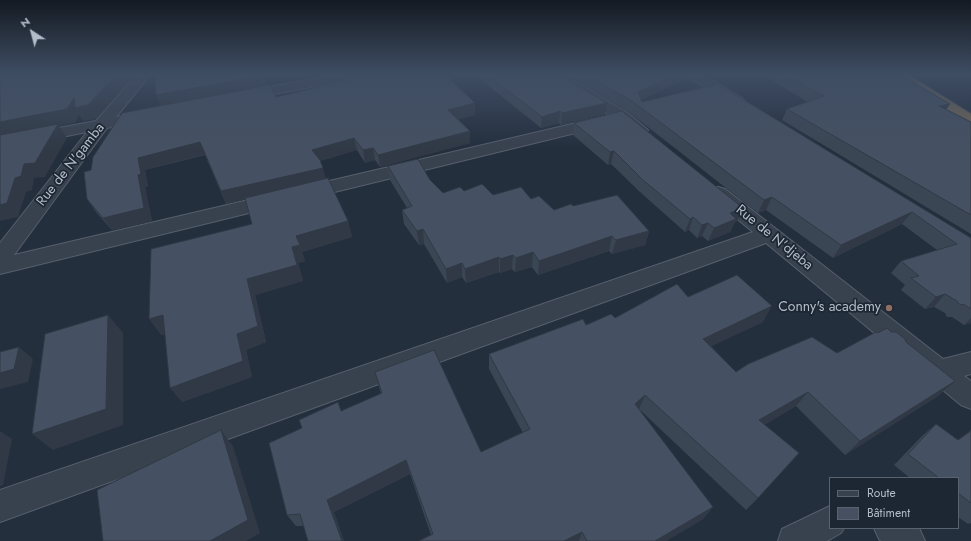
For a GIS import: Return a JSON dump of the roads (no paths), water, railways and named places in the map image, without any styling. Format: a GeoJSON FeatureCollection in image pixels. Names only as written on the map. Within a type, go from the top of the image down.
{"type":"FeatureCollection","features":[{"type":"Feature","properties":{"kind":"highway"},"geometry":{"type":"LineString","coordinates":[[937,99],[971,121]]}},
{"type":"Feature","properties":{"kind":"street","name":"Rue de N'gamba"},"geometry":{"type":"LineString","coordinates":[[0,258],[102,124],[123,99]]}},
{"type":"Feature","properties":{"kind":"street"},"geometry":{"type":"LineString","coordinates":[[595,99],[624,117],[654,141]]}},
{"type":"Feature","properties":{"kind":"street"},"geometry":{"type":"LineString","coordinates":[[735,99],[754,111]]}},
{"type":"Feature","properties":{"kind":"street"},"geometry":{"type":"LineString","coordinates":[[0,144],[157,113]]}},
{"type":"Feature","properties":{"kind":"street"},"geometry":{"type":"LineString","coordinates":[[0,266],[624,117]]}},
{"type":"Feature","properties":{"kind":"street","name":"Rue de N'djeba"},"geometry":{"type":"LineString","coordinates":[[703,180],[971,397]]}},
{"type":"Feature","properties":{"kind":"street"},"geometry":{"type":"LineString","coordinates":[[0,506],[770,234]]}},
{"type":"Feature","properties":{"kind":"street"},"geometry":{"type":"LineString","coordinates":[[939,371],[971,363]]}},
{"type":"Feature","properties":{"kind":"street"},"geometry":{"type":"LineString","coordinates":[[794,541],[829,523]]}},
{"type":"Feature","properties":{"kind":"street"},"geometry":{"type":"LineString","coordinates":[[891,529],[909,541]]}},
{"type":"Feature","properties":{"kind":"place","name":"Conny's academy"},"geometry":{"type":"Point","coordinates":[889,308]}}]}
